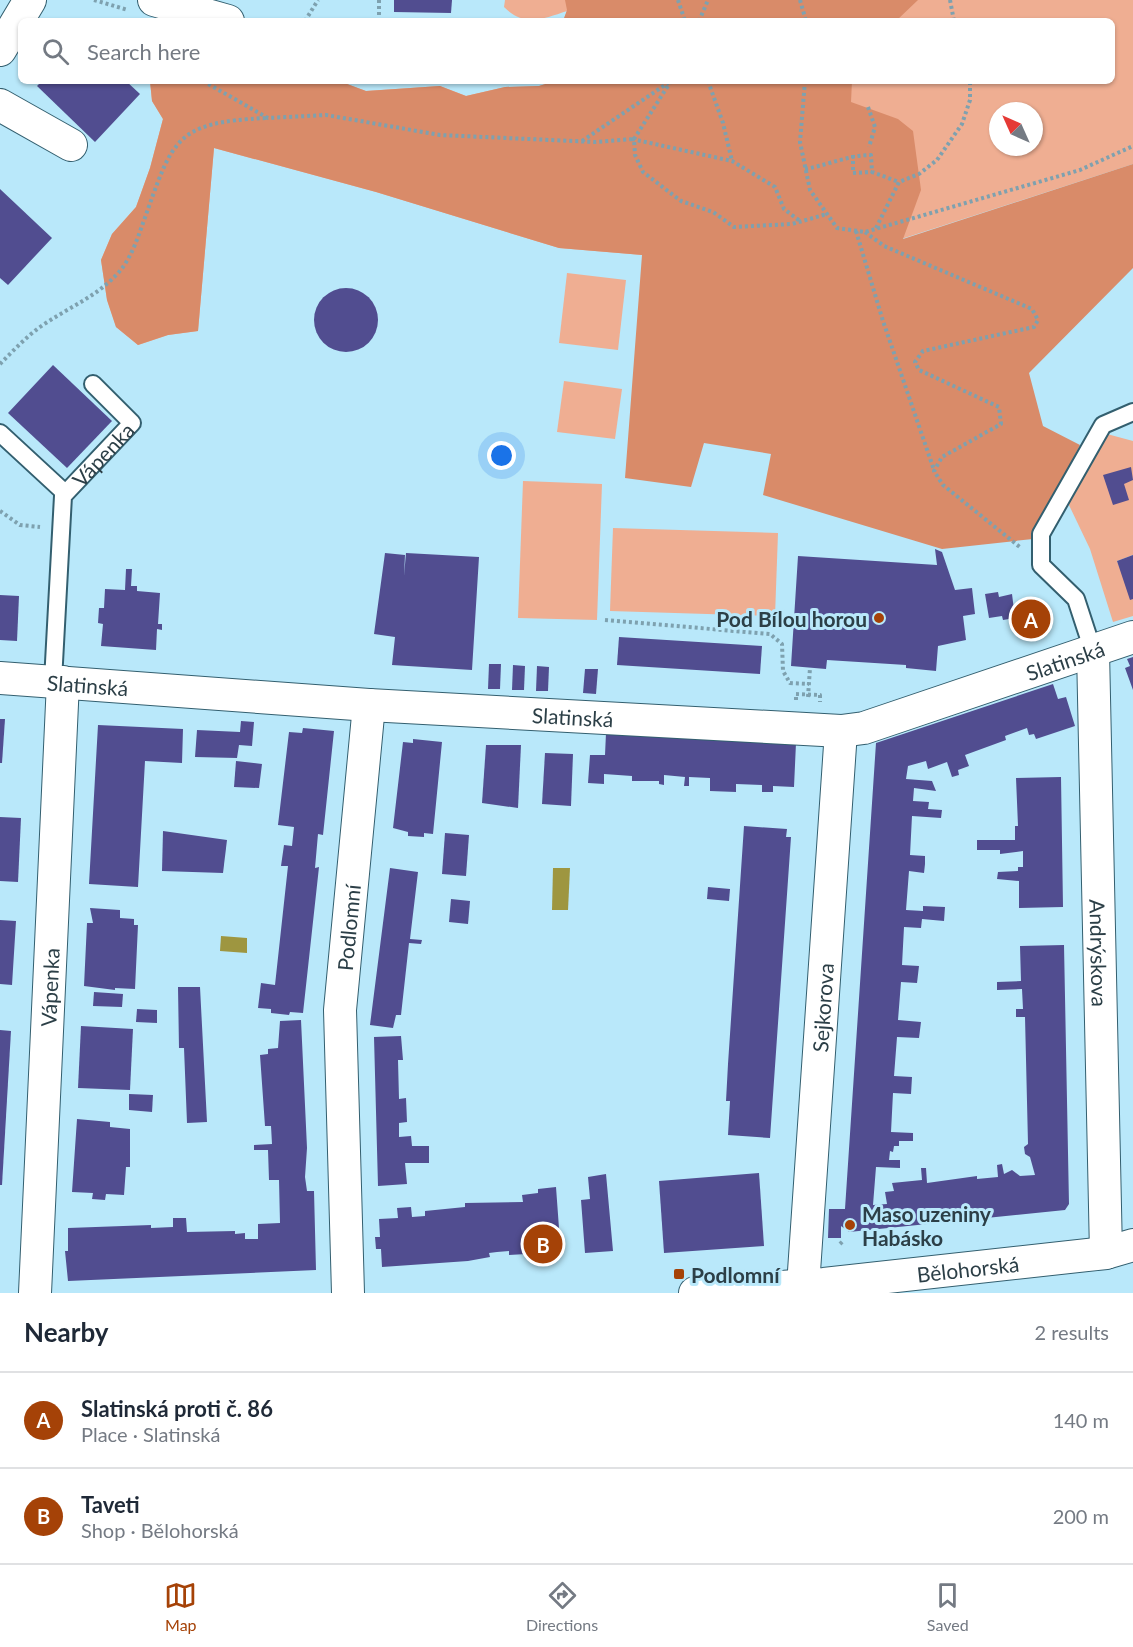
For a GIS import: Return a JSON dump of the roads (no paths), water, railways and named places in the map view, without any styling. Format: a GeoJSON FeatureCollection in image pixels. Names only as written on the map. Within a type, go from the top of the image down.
{"type":"FeatureCollection","features":[{"type":"Feature","properties":{"kind":"street"},"geometry":{"type":"LineString","coordinates":[[19,18],[30,0]]}},
{"type":"Feature","properties":{"kind":"street"},"geometry":{"type":"LineString","coordinates":[[154,0],[217,18]]}},
{"type":"Feature","properties":{"kind":"street"},"geometry":{"type":"LineString","coordinates":[[0,49],[18,20]]}},
{"type":"Feature","properties":{"kind":"street"},"geometry":{"type":"LineString","coordinates":[[0,105],[71,145]]}},
{"type":"Feature","properties":{"kind":"street","name":"Slatinská"},"geometry":{"type":"LineString","coordinates":[[0,678],[369,705],[841,731],[864,728],[1133,637]]}},
{"type":"Feature","properties":{"kind":"street","name":"Andrýskova"},"geometry":{"type":"LineString","coordinates":[[1093,651],[1119,1249]]}},
{"type":"Feature","properties":{"kind":"street","name":"Vápenka"},"geometry":{"type":"LineString","coordinates":[[35,1293],[58,681]]}},
{"type":"Feature","properties":{"kind":"street","name":"Podlomní"},"geometry":{"type":"LineString","coordinates":[[348,1293],[340,1010],[369,705]]}},
{"type":"Feature","properties":{"kind":"street","name":"Sejkorova"},"geometry":{"type":"LineString","coordinates":[[803,1286],[841,731]]}},
{"type":"Feature","properties":{"kind":"street","name":"Bělohorská"},"geometry":{"type":"LineString","coordinates":[[695,1293],[803,1286],[1119,1249]]}},
{"type":"Feature","properties":{"kind":"lane","name":"Vápenka"},"geometry":{"type":"LineString","coordinates":[[58,681],[60,520],[65,493],[132,423],[93,384]]}},
{"type":"Feature","properties":{"kind":"lane"},"geometry":{"type":"LineString","coordinates":[[1093,651],[1076,599],[1041,565],[1041,534],[1103,425],[1133,412]]}},
{"type":"Feature","properties":{"kind":"lane"},"geometry":{"type":"LineString","coordinates":[[0,433],[65,493]]}},
{"type":"Feature","properties":{"kind":"place","name":"Pod Bílou horou"},"geometry":{"type":"Point","coordinates":[879,618]}},
{"type":"Feature","properties":{"kind":"place","name":"Slatinská proti č. 86"},"geometry":{"type":"Point","coordinates":[1031,619]}},
{"type":"Feature","properties":{"kind":"place","name":"Maso uzeniny Habásko"},"geometry":{"type":"Point","coordinates":[850,1225]}},
{"type":"Feature","properties":{"kind":"place","name":"Taveti"},"geometry":{"type":"Point","coordinates":[543,1244]}},
{"type":"Feature","properties":{"kind":"place","name":"Podlomní"},"geometry":{"type":"Point","coordinates":[679,1274]}}]}
